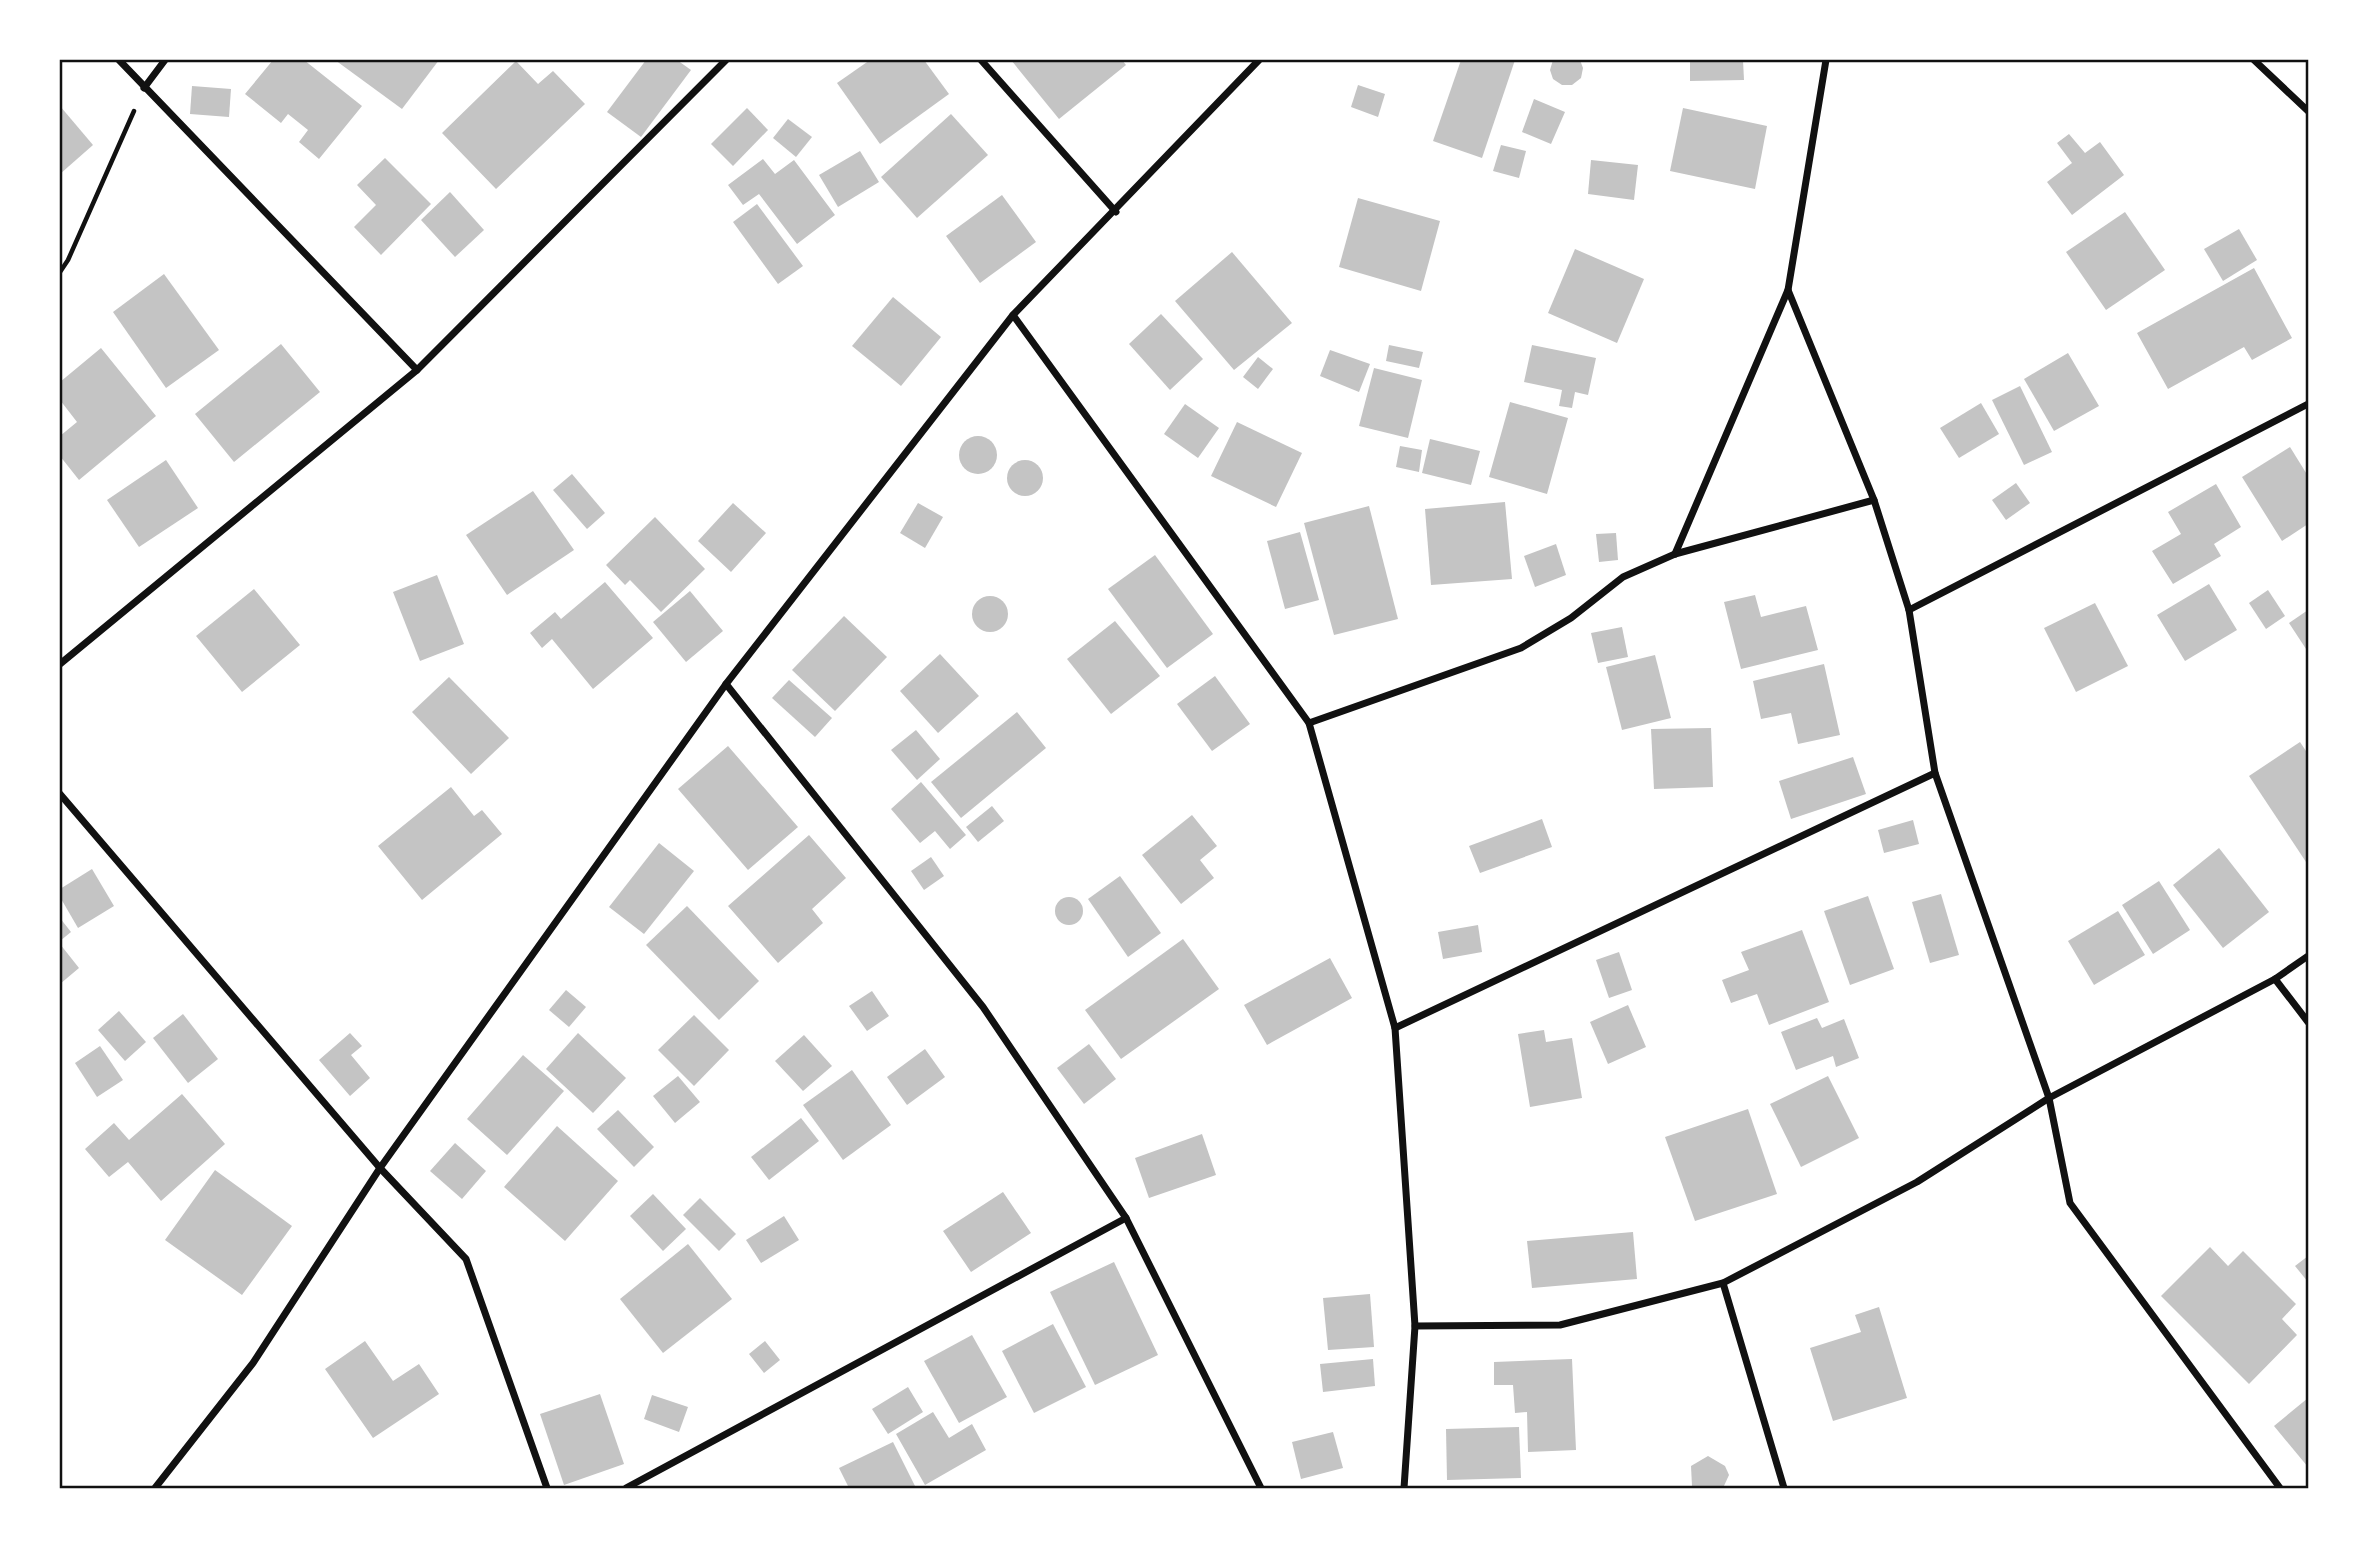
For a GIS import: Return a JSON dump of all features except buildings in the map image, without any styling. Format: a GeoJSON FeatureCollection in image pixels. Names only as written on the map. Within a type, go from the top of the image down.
{"type":"FeatureCollection","features":[{"type":"Feature","properties":{"kind":"street"},"geometry":{"type":"LineString","coordinates":[[119,60],[417,370]]}},
{"type":"Feature","properties":{"kind":"street"},"geometry":{"type":"LineString","coordinates":[[144,88],[165,60]]}},
{"type":"Feature","properties":{"kind":"street"},"geometry":{"type":"LineString","coordinates":[[60,664],[417,370],[726,60]]}},
{"type":"Feature","properties":{"kind":"street"},"geometry":{"type":"LineString","coordinates":[[981,60],[1115,212]]}},
{"type":"Feature","properties":{"kind":"street"},"geometry":{"type":"LineString","coordinates":[[155,1489],[253,1363],[380,1168],[726,684],[1013,315],[1259,60]]}},
{"type":"Feature","properties":{"kind":"street"},"geometry":{"type":"LineString","coordinates":[[1675,554],[1788,290],[1826,60]]}},
{"type":"Feature","properties":{"kind":"street"},"geometry":{"type":"LineString","coordinates":[[2254,60],[2308,111]]}},
{"type":"Feature","properties":{"kind":"street"},"geometry":{"type":"LineString","coordinates":[[1788,290],[1874,500],[1909,610],[1935,773],[2049,1098],[2070,1203],[2280,1489]]}},
{"type":"Feature","properties":{"kind":"street"},"geometry":{"type":"LineString","coordinates":[[1013,315],[1309,723],[1395,1028],[1415,1326],[1404,1489]]}},
{"type":"Feature","properties":{"kind":"street"},"geometry":{"type":"LineString","coordinates":[[1909,610],[2308,404]]}},
{"type":"Feature","properties":{"kind":"street"},"geometry":{"type":"LineString","coordinates":[[1309,723],[1521,648],[1571,618],[1623,577],[1675,554],[1874,500]]}},
{"type":"Feature","properties":{"kind":"street"},"geometry":{"type":"LineString","coordinates":[[726,684],[983,1007],[1126,1218],[1261,1489]]}},
{"type":"Feature","properties":{"kind":"street"},"geometry":{"type":"LineString","coordinates":[[1395,1028],[1935,773]]}},
{"type":"Feature","properties":{"kind":"street"},"geometry":{"type":"LineString","coordinates":[[60,794],[380,1168],[466,1259],[547,1489]]}},
{"type":"Feature","properties":{"kind":"street"},"geometry":{"type":"LineString","coordinates":[[1415,1326],[1560,1325],[1723,1283],[1917,1182],[2049,1098],[2275,979],[2308,956]]}},
{"type":"Feature","properties":{"kind":"street"},"geometry":{"type":"LineString","coordinates":[[2275,979],[2308,1022]]}},
{"type":"Feature","properties":{"kind":"street"},"geometry":{"type":"LineString","coordinates":[[626,1489],[1126,1218]]}},
{"type":"Feature","properties":{"kind":"street"},"geometry":{"type":"LineString","coordinates":[[1723,1283],[1784,1489]]}},
{"type":"Feature","properties":{"kind":"path"},"geometry":{"type":"LineString","coordinates":[[60,272],[68,260],[144,88]]}}]}
